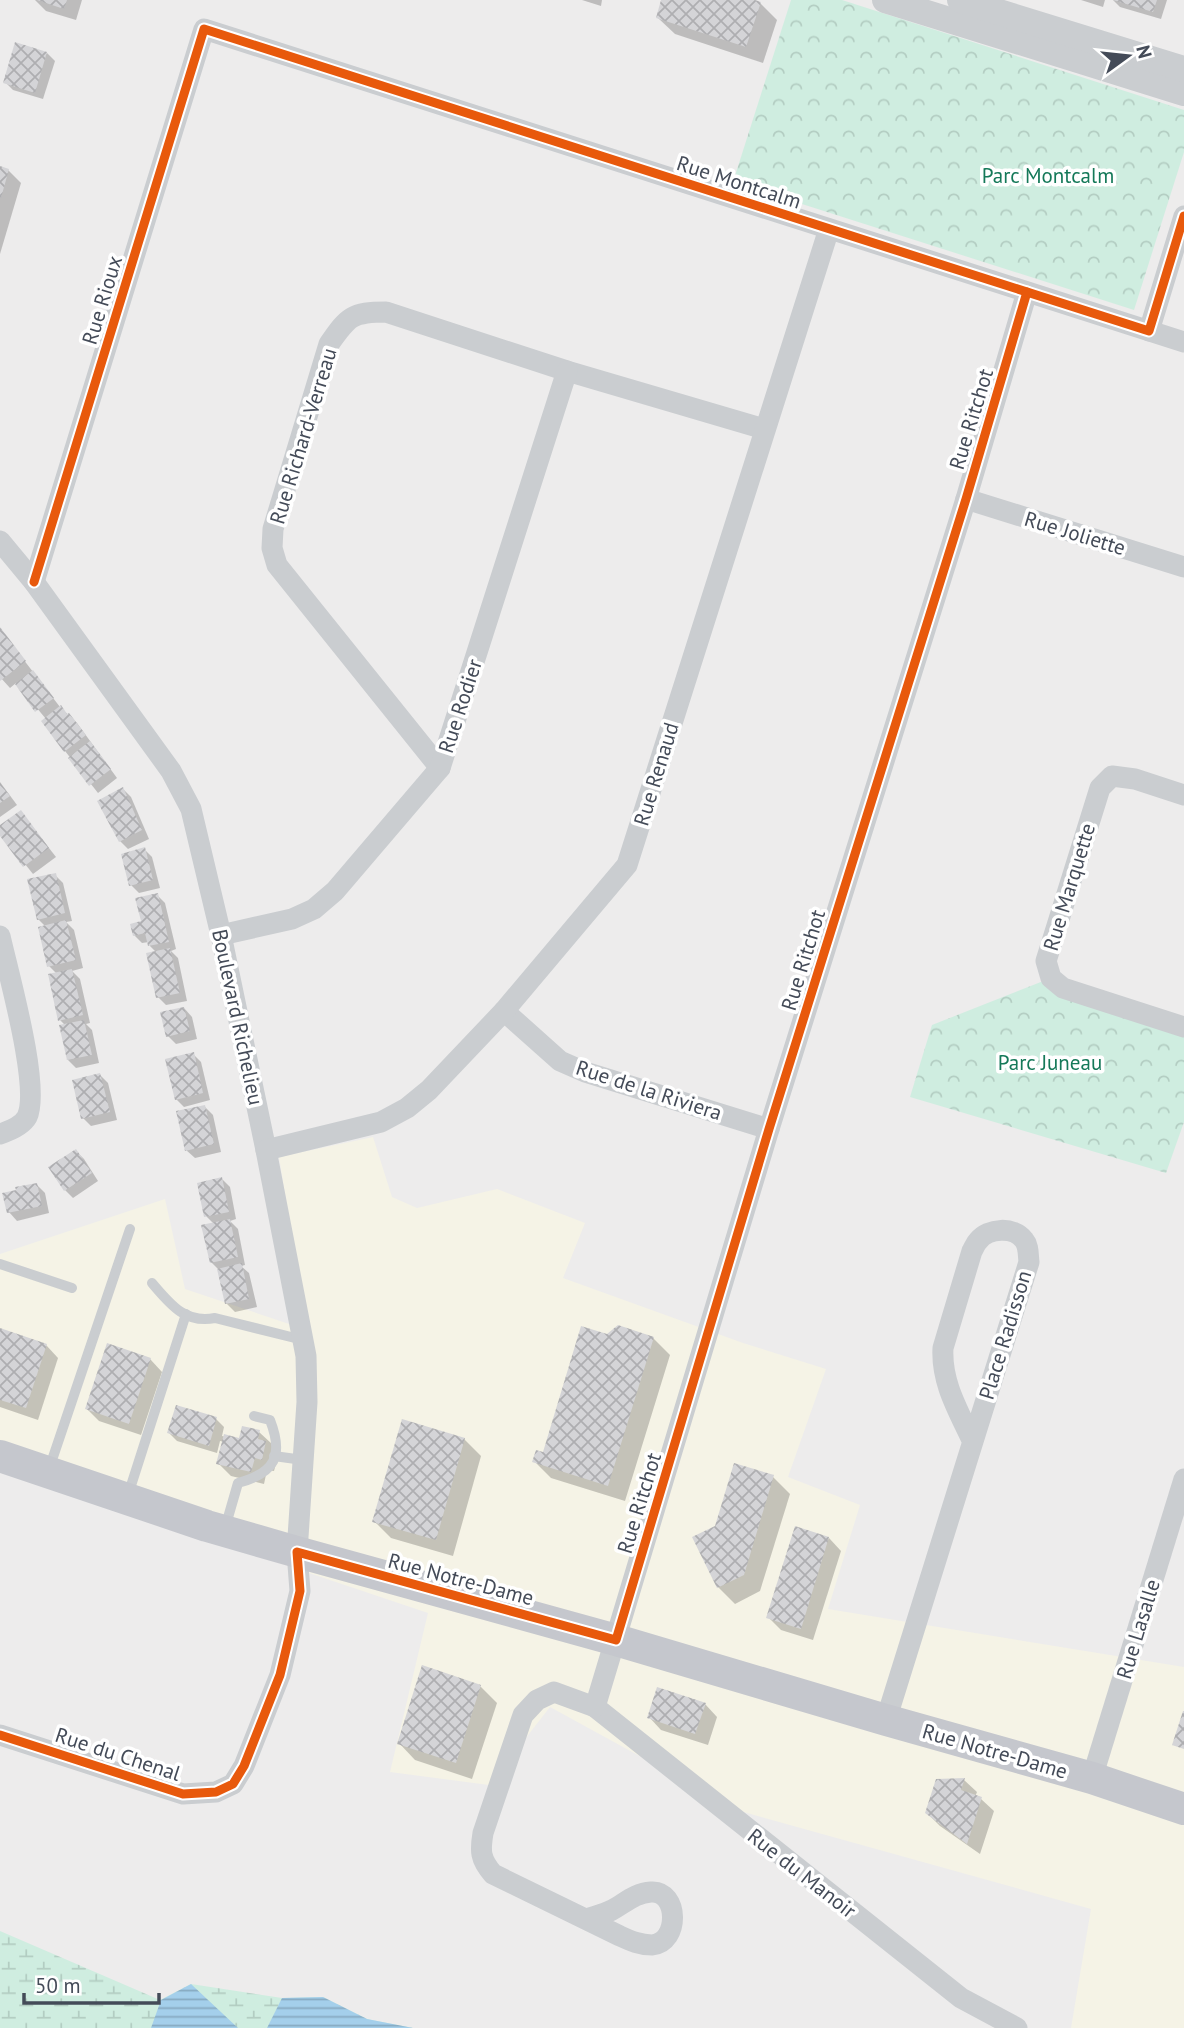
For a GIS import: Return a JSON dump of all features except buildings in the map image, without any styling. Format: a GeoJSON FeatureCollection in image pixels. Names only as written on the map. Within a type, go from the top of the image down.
{"type":"FeatureCollection","features":[{"type":"Feature","properties":{"kind":"main road","name":"Rue Notre-Dame"},"geometry":{"type":"LineString","coordinates":[[0,1456],[224,1531],[616,1640],[1092,1778],[1184,1809]]}},
{"type":"Feature","properties":{"kind":"street"},"geometry":{"type":"LineString","coordinates":[[885,0],[1184,93]]}},
{"type":"Feature","properties":{"kind":"street"},"geometry":{"type":"LineString","coordinates":[[960,0],[1184,69]]}},
{"type":"Feature","properties":{"kind":"street","name":"Rue Montcalm"},"geometry":{"type":"LineString","coordinates":[[204,29],[1184,342]]}},
{"type":"Feature","properties":{"kind":"street","name":"Rue Rioux"},"geometry":{"type":"LineString","coordinates":[[34,582],[204,29]]}},
{"type":"Feature","properties":{"kind":"street"},"geometry":{"type":"LineString","coordinates":[[1149,331],[1184,216]]}},
{"type":"Feature","properties":{"kind":"street","name":"Rue Renaud"},"geometry":{"type":"LineString","coordinates":[[266,1150],[381,1122],[407,1108],[429,1090],[503,1011],[627,865],[829,229]]}},
{"type":"Feature","properties":{"kind":"street","name":"Rue Ritchot"},"geometry":{"type":"LineString","coordinates":[[594,1707],[769,1129],[966,499],[1027,292]]}},
{"type":"Feature","properties":{"kind":"street","name":"Rue Richard-Verreau"},"geometry":{"type":"LineString","coordinates":[[440,768],[277,565],[272,548],[273,529],[329,344],[344,323],[363,312],[386,312],[567,372],[764,429]]}},
{"type":"Feature","properties":{"kind":"street","name":"Rue Rodier"},"geometry":{"type":"LineString","coordinates":[[221,935],[292,919],[314,909],[335,891],[440,768],[567,372]]}},
{"type":"Feature","properties":{"kind":"street","name":"Rue Joliette"},"geometry":{"type":"LineString","coordinates":[[966,499],[1184,567]]}},
{"type":"Feature","properties":{"kind":"street","name":"Boulevard Richelieu"},"geometry":{"type":"LineString","coordinates":[[0,541],[34,582],[171,771],[191,809],[221,935],[306,1356],[307,1402],[297,1552]]}},
{"type":"Feature","properties":{"kind":"street","name":"Rue Marquette"},"geometry":{"type":"LineString","coordinates":[[1184,795],[1135,779],[1112,776],[1100,788],[1046,961],[1051,978],[1063,988],[1184,1027]]}},
{"type":"Feature","properties":{"kind":"street"},"geometry":{"type":"LineString","coordinates":[[0,936],[30,1073],[31,1099],[26,1119],[11,1131],[0,1134]]}},
{"type":"Feature","properties":{"kind":"street","name":"Rue de la Riviera"},"geometry":{"type":"LineString","coordinates":[[503,1011],[560,1060],[586,1072],[769,1129]]}},
{"type":"Feature","properties":{"kind":"street","name":"Place Radisson"},"geometry":{"type":"LineString","coordinates":[[887,1720],[1029,1262],[1024,1239],[1007,1230],[986,1235],[972,1251],[943,1348],[946,1385],[972,1440]]}},
{"type":"Feature","properties":{"kind":"street","name":"Rue Lasalle"},"geometry":{"type":"LineString","coordinates":[[1092,1778],[1184,1479]]}},
{"type":"Feature","properties":{"kind":"street","name":"Rue du Chenal"},"geometry":{"type":"LineString","coordinates":[[0,1735],[183,1794],[216,1791],[233,1784],[244,1766],[280,1675],[300,1591],[297,1552]]}},
{"type":"Feature","properties":{"kind":"street","name":"Rue du Manoir"},"geometry":{"type":"LineString","coordinates":[[586,1919],[492,1874],[484,1863],[481,1847],[483,1833],[523,1715],[537,1700],[554,1692],[594,1707],[961,1998],[1017,2028]]}},
{"type":"Feature","properties":{"kind":"lane"},"geometry":{"type":"LineString","coordinates":[[47,1472],[130,1229]]}},
{"type":"Feature","properties":{"kind":"lane"},"geometry":{"type":"LineString","coordinates":[[0,1264],[72,1288]]}},
{"type":"Feature","properties":{"kind":"lane"},"geometry":{"type":"LineString","coordinates":[[152,1283],[176,1310],[202,1321],[215,1318],[303,1339]]}},
{"type":"Feature","properties":{"kind":"lane"},"geometry":{"type":"LineString","coordinates":[[127,1499],[186,1314]]}},
{"type":"Feature","properties":{"kind":"lane"},"geometry":{"type":"LineString","coordinates":[[224,1531],[238,1483],[268,1471],[274,1456],[277,1438],[270,1420],[254,1416]]}},
{"type":"Feature","properties":{"kind":"lane"},"geometry":{"type":"LineString","coordinates":[[274,1456],[303,1460]]}},
{"type":"Feature","properties":{"kind":"shaded area"},"geometry":{"type":"Polygon","coordinates":[[[373,1137],[392,1197],[417,1208],[497,1189],[585,1223],[563,1278],[743,1343],[826,1369],[788,1477],[860,1505],[828,1609],[1184,1667],[1184,2028],[1071,2028],[1091,1909],[740,1811],[550,1707],[489,1785],[390,1772],[428,1613],[0,1469],[0,1254],[165,1199],[185,1289],[307,1330],[279,1157],[373,1137]]]}},
{"type":"Feature","properties":{"kind":"green space","name":"Parc Montcalm"},"geometry":{"type":"Polygon","coordinates":[[[791,0],[842,0],[1184,110],[1184,152],[1134,310],[733,182],[791,0]]]}},
{"type":"Feature","properties":{"kind":"green space","name":"Parc Juneau"},"geometry":{"type":"Polygon","coordinates":[[[1051,978],[1184,1027],[1184,1122],[1166,1173],[910,1097],[932,1025],[1051,978]]]}},
{"type":"Feature","properties":{"kind":"green space"},"geometry":{"type":"Polygon","coordinates":[[[0,1931],[160,2000],[191,1984],[282,1998],[323,1997],[367,2019],[413,2028],[0,2028],[0,1931]]]}},
{"type":"Feature","properties":{"kind":"water"},"geometry":{"type":"Polygon","coordinates":[[[191,1984],[238,2028],[151,2028],[161,2000],[191,1984]]]}},
{"type":"Feature","properties":{"kind":"water"},"geometry":{"type":"Polygon","coordinates":[[[323,1997],[367,2019],[413,2028],[267,2028],[282,1998],[323,1997]]]}},
{"type":"Feature","properties":{"kind":"cycle path"},"geometry":{"type":"LineString","coordinates":[[34,582],[204,29],[1149,331],[1184,216]]}},
{"type":"Feature","properties":{"kind":"cycle path"},"geometry":{"type":"LineString","coordinates":[[0,1735],[183,1794],[216,1792],[233,1784],[244,1766],[280,1675],[300,1591],[297,1552],[616,1640],[769,1129],[966,499],[1027,292]]}}]}
